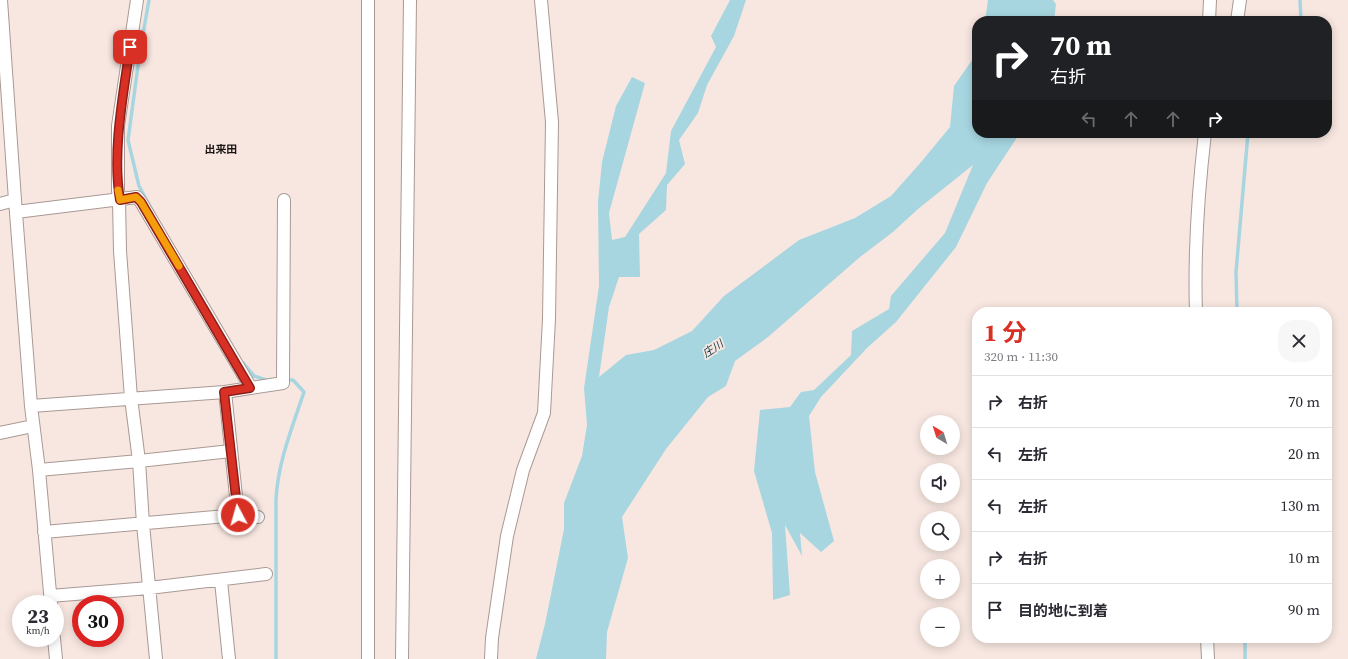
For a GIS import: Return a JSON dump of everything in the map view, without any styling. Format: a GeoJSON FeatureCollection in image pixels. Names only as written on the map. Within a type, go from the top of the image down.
{"type":"FeatureCollection","features":[{"type":"Feature","properties":{"kind":"street"},"geometry":{"type":"LineString","coordinates":[[2,0],[15,206],[31,406],[39,470],[50,595]]}},
{"type":"Feature","properties":{"kind":"street"},"geometry":{"type":"LineString","coordinates":[[137,0],[118,126],[118,190],[120,200],[120,251],[131,398],[139,461],[143,524],[156,659]]}},
{"type":"Feature","properties":{"kind":"street"},"geometry":{"type":"LineString","coordinates":[[368,0],[368,659]]}},
{"type":"Feature","properties":{"kind":"street"},"geometry":{"type":"LineString","coordinates":[[402,659],[410,0]]}},
{"type":"Feature","properties":{"kind":"street"},"geometry":{"type":"LineString","coordinates":[[491,659],[492,638],[507,536],[523,470],[544,414],[549,319],[552,122],[540,0]]}},
{"type":"Feature","properties":{"kind":"street"},"geometry":{"type":"LineString","coordinates":[[1209,16],[1210,0]]}},
{"type":"Feature","properties":{"kind":"street"},"geometry":{"type":"LineString","coordinates":[[1238,16],[1240,0]]}},
{"type":"Feature","properties":{"kind":"street"},"geometry":{"type":"LineString","coordinates":[[1196,307],[1195,264],[1199,181],[1204,138]]}},
{"type":"Feature","properties":{"kind":"street"},"geometry":{"type":"LineString","coordinates":[[0,204],[15,206],[120,200],[136,197],[141,202],[250,388]]}},
{"type":"Feature","properties":{"kind":"street"},"geometry":{"type":"LineString","coordinates":[[31,406],[224,392],[282,383],[284,200]]}},
{"type":"Feature","properties":{"kind":"street"},"geometry":{"type":"LineString","coordinates":[[224,392],[238,515]]}},
{"type":"Feature","properties":{"kind":"street"},"geometry":{"type":"LineString","coordinates":[[0,433],[33,426]]}},
{"type":"Feature","properties":{"kind":"street"},"geometry":{"type":"LineString","coordinates":[[39,470],[231,451]]}},
{"type":"Feature","properties":{"kind":"street"},"geometry":{"type":"LineString","coordinates":[[44,532],[238,515],[258,517]]}},
{"type":"Feature","properties":{"kind":"street"},"geometry":{"type":"LineString","coordinates":[[64,598],[221,581],[266,574]]}},
{"type":"Feature","properties":{"kind":"street"},"geometry":{"type":"LineString","coordinates":[[221,581],[229,659]]}},
{"type":"Feature","properties":{"kind":"street"},"geometry":{"type":"LineString","coordinates":[[1207,643],[1208,659]]}},
{"type":"Feature","properties":{"kind":"street"},"geometry":{"type":"LineString","coordinates":[[55,647],[56,659]]}},
{"type":"Feature","properties":{"kind":"water","name":"庄川"},"geometry":{"type":"Polygon","coordinates":[[[730,0],[746,0],[734,36],[707,85],[698,113],[679,140],[685,164],[667,185],[666,210],[639,234],[640,277],[619,277],[609,307],[599,377],[626,355],[654,350],[692,331],[724,296],[799,240],[855,218],[891,196],[950,127],[954,86],[972,60],[972,138],[1017,138],[987,183],[956,247],[896,322],[867,348],[821,397],[809,416],[815,472],[834,541],[821,552],[800,533],[802,556],[785,525],[790,595],[773,600],[772,533],[754,471],[760,410],[790,407],[801,392],[814,390],[851,355],[852,331],[889,309],[891,296],[945,233],[973,165],[918,209],[893,232],[860,257],[768,337],[735,361],[726,386],[708,397],[666,449],[622,517],[628,558],[607,632],[606,659],[536,659],[545,624],[564,529],[564,503],[582,456],[587,425],[584,388],[599,286],[598,202],[602,162],[616,106],[632,77],[645,83],[609,213],[612,240],[625,237],[666,173],[671,131],[716,47],[711,36],[730,0]]]}},
{"type":"Feature","properties":{"kind":"water"},"geometry":{"type":"Polygon","coordinates":[[[988,0],[1053,0],[1056,4],[1055,16],[986,16],[988,0]]]}},
{"type":"Feature","properties":{"kind":"waterway"},"geometry":{"type":"LineString","coordinates":[[149,0],[140,51],[128,140],[139,186],[153,212]]}},
{"type":"Feature","properties":{"kind":"waterway"},"geometry":{"type":"LineString","coordinates":[[1300,0],[1301,16]]}},
{"type":"Feature","properties":{"kind":"waterway"},"geometry":{"type":"LineString","coordinates":[[1237,307],[1236,272],[1248,138]]}},
{"type":"Feature","properties":{"kind":"waterway"},"geometry":{"type":"LineString","coordinates":[[243,363],[254,376],[266,380]]}},
{"type":"Feature","properties":{"kind":"waterway"},"geometry":{"type":"LineString","coordinates":[[276,659],[277,485],[286,445],[304,392],[293,380],[286,380]]}},
{"type":"Feature","properties":{"kind":"waterway"},"geometry":{"type":"LineString","coordinates":[[1245,643],[1245,659]]}},
{"type":"Feature","properties":{"kind":"slow traffic"},"geometry":{"type":"LineString","coordinates":[[118,190],[120,200],[136,197],[141,202],[179,266]]}},
{"type":"Feature","properties":{"kind":"district","name":"出来田"},"geometry":{"type":"Point","coordinates":[221,149]}},
{"type":"Feature","properties":{"kind":"route"},"geometry":{"type":"LineString","coordinates":[[130,47],[118,126],[118,190],[120,200],[136,197],[141,202],[250,388],[224,392],[238,515]]}}]}
